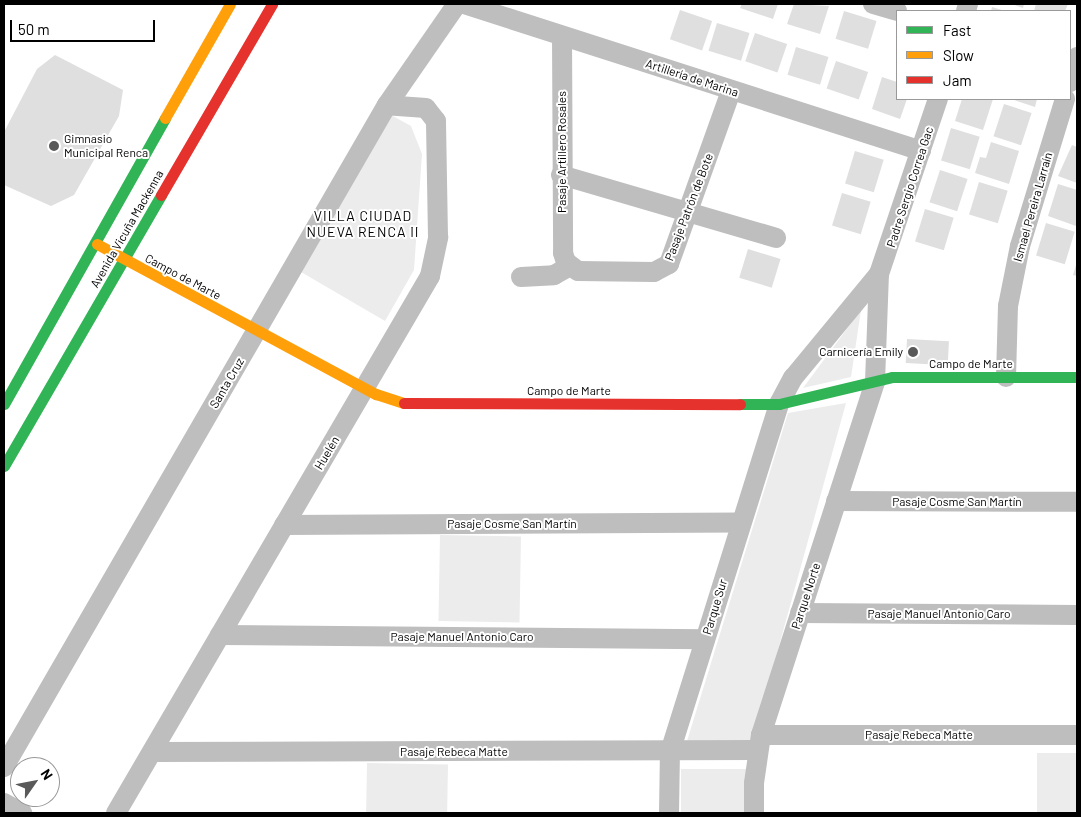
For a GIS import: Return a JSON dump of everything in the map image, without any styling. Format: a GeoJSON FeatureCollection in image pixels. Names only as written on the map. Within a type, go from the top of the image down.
{"type":"FeatureCollection","features":[{"type":"Feature","properties":{"kind":"street","name":"Avenida Vicuña Mackenna"},"geometry":{"type":"LineString","coordinates":[[4,404],[230,4]]}},
{"type":"Feature","properties":{"kind":"street","name":"Avenida Vicuña Mackenna"},"geometry":{"type":"LineString","coordinates":[[4,466],[272,4]]}},
{"type":"Feature","properties":{"kind":"street","name":"Santa Cruz"},"geometry":{"type":"LineString","coordinates":[[4,767],[258,332],[387,105],[457,4]]}},
{"type":"Feature","properties":{"kind":"street","name":"Artillería de Marina"},"geometry":{"type":"LineString","coordinates":[[464,4],[921,152]]}},
{"type":"Feature","properties":{"kind":"street"},"geometry":{"type":"LineString","coordinates":[[873,4],[896,11]]}},
{"type":"Feature","properties":{"kind":"street","name":"Pasaje Artillero Rosales"},"geometry":{"type":"LineString","coordinates":[[562,36],[561,175],[563,253],[570,266]]}},
{"type":"Feature","properties":{"kind":"street"},"geometry":{"type":"LineString","coordinates":[[1071,78],[1077,57]]}},
{"type":"Feature","properties":{"kind":"street","name":"Pasaje Patrón de Bote"},"geometry":{"type":"LineString","coordinates":[[570,266],[584,272],[660,271],[672,260],[731,91]]}},
{"type":"Feature","properties":{"kind":"street","name":"Padre Sergio Correa Gac"},"geometry":{"type":"LineString","coordinates":[[874,382],[879,274],[938,100]]}},
{"type":"Feature","properties":{"kind":"street","name":"Ismael Pereira Larraín"},"geometry":{"type":"LineString","coordinates":[[1006,377],[1008,306],[1020,246],[1064,100]]}},
{"type":"Feature","properties":{"kind":"street","name":"Huelén"},"geometry":{"type":"LineString","coordinates":[[116,813],[425,288],[438,251],[434,116],[419,106],[387,105]]}},
{"type":"Feature","properties":{"kind":"street"},"geometry":{"type":"LineString","coordinates":[[561,175],[776,238]]}},
{"type":"Feature","properties":{"kind":"street","name":"Campo de Marte"},"geometry":{"type":"LineString","coordinates":[[96,244],[124,261],[366,389],[387,399],[423,406],[779,404],[892,377],[1077,377]]}},
{"type":"Feature","properties":{"kind":"street"},"geometry":{"type":"LineString","coordinates":[[521,277],[554,275],[570,266]]}},
{"type":"Feature","properties":{"kind":"street","name":"Padre Sergio Correa Gac"},"geometry":{"type":"LineString","coordinates":[[779,404],[794,378],[879,274]]}},
{"type":"Feature","properties":{"kind":"street","name":"Parque Norte"},"geometry":{"type":"LineString","coordinates":[[754,813],[759,743],[874,382]]}},
{"type":"Feature","properties":{"kind":"street","name":"Parque Sur"},"geometry":{"type":"LineString","coordinates":[[669,813],[670,752],[740,523],[779,404]]}},
{"type":"Feature","properties":{"kind":"street","name":"Pasaje Cosme San Martín"},"geometry":{"type":"LineString","coordinates":[[836,501],[1077,502]]}},
{"type":"Feature","properties":{"kind":"street","name":"Pasaje Cosme San Martín"},"geometry":{"type":"LineString","coordinates":[[284,525],[740,523]]}},
{"type":"Feature","properties":{"kind":"street","name":"Pasaje Manuel Antonio Caro"},"geometry":{"type":"LineString","coordinates":[[800,613],[1077,615]]}},
{"type":"Feature","properties":{"kind":"street","name":"Pasaje Manuel Antonio Caro"},"geometry":{"type":"LineString","coordinates":[[220,635],[705,639]]}},
{"type":"Feature","properties":{"kind":"street","name":"Pasaje Rebeca Matte"},"geometry":{"type":"LineString","coordinates":[[152,752],[670,752],[759,743],[1077,735]]}},
{"type":"Feature","properties":{"kind":"street"},"geometry":{"type":"LineString","coordinates":[[4,803],[22,813]]}},
{"type":"Feature","properties":{"kind":"shaded area"},"geometry":{"type":"Polygon","coordinates":[[[391,115],[411,126],[422,154],[414,270],[385,321],[301,272],[391,115]]]}},
{"type":"Feature","properties":{"kind":"shaded area"},"geometry":{"type":"Polygon","coordinates":[[[861,310],[851,377],[803,388],[861,310]]]}},
{"type":"Feature","properties":{"kind":"shaded area"},"geometry":{"type":"Polygon","coordinates":[[[846,403],[753,740],[687,741],[788,413],[846,403]]]}},
{"type":"Feature","properties":{"kind":"shaded area"},"geometry":{"type":"Polygon","coordinates":[[[440,535],[521,536],[519,622],[438,621],[440,535]]]}},
{"type":"Feature","properties":{"kind":"shaded area"},"geometry":{"type":"Polygon","coordinates":[[[1037,753],[1077,753],[1077,813],[1037,813],[1037,753]]]}},
{"type":"Feature","properties":{"kind":"shaded area"},"geometry":{"type":"Polygon","coordinates":[[[367,763],[448,764],[447,813],[366,813],[367,763]]]}},
{"type":"Feature","properties":{"kind":"shaded area"},"geometry":{"type":"Polygon","coordinates":[[[681,769],[746,769],[746,813],[681,813],[681,769]]]}},
{"type":"Feature","properties":{"kind":"building"},"geometry":{"type":"Polygon","coordinates":[[[742,4],[778,4],[773,19],[740,8],[742,4]]]}},
{"type":"Feature","properties":{"kind":"building"},"geometry":{"type":"Polygon","coordinates":[[[794,4],[829,6],[820,34],[787,24],[794,4]]]}},
{"type":"Feature","properties":{"kind":"building"},"geometry":{"type":"Polygon","coordinates":[[[1012,4],[1024,4],[1023,8],[1012,4]]]}},
{"type":"Feature","properties":{"kind":"building"},"geometry":{"type":"Polygon","coordinates":[[[1036,4],[1068,4],[1065,10],[1034,10],[1036,4]]]}},
{"type":"Feature","properties":{"kind":"building"},"geometry":{"type":"Polygon","coordinates":[[[992,7],[1002,10],[991,10],[992,7]]]}},
{"type":"Feature","properties":{"kind":"building"},"geometry":{"type":"Polygon","coordinates":[[[680,10],[712,21],[702,50],[670,39],[680,10]]]}},
{"type":"Feature","properties":{"kind":"building"},"geometry":{"type":"Polygon","coordinates":[[[844,11],[877,21],[868,49],[836,39],[844,11]]]}},
{"type":"Feature","properties":{"kind":"building"},"geometry":{"type":"Polygon","coordinates":[[[717,23],[750,33],[741,61],[709,51],[717,23]]]}},
{"type":"Feature","properties":{"kind":"building"},"geometry":{"type":"Polygon","coordinates":[[[755,33],[787,44],[777,72],[745,61],[755,33]]]}},
{"type":"Feature","properties":{"kind":"building"},"geometry":{"type":"Polygon","coordinates":[[[796,47],[829,57],[820,85],[788,75],[796,47]]]}},
{"type":"Feature","properties":{"kind":"building"},"geometry":{"type":"Polygon","coordinates":[[[55,55],[123,90],[119,116],[74,195],[51,206],[4,185],[4,132],[37,69],[55,55]]]}},
{"type":"Feature","properties":{"kind":"building"},"geometry":{"type":"Polygon","coordinates":[[[836,61],[868,72],[859,99],[827,88],[836,61]]]}},
{"type":"Feature","properties":{"kind":"building"},"geometry":{"type":"Polygon","coordinates":[[[882,77],[896,82],[896,100],[907,100],[900,119],[872,109],[882,77]]]}},
{"type":"Feature","properties":{"kind":"building"},"geometry":{"type":"Polygon","coordinates":[[[962,100],[993,100],[983,130],[955,121],[962,100]]]}},
{"type":"Feature","properties":{"kind":"building"},"geometry":{"type":"Polygon","coordinates":[[[1014,100],[1037,100],[1035,107],[1014,100]]]}},
{"type":"Feature","properties":{"kind":"building"},"geometry":{"type":"Polygon","coordinates":[[[1004,104],[1032,113],[1021,145],[993,136],[1004,104]]]}},
{"type":"Feature","properties":{"kind":"building"},"geometry":{"type":"Polygon","coordinates":[[[951,128],[980,137],[970,169],[941,161],[951,128]]]}},
{"type":"Feature","properties":{"kind":"building"},"geometry":{"type":"Polygon","coordinates":[[[991,142],[1019,151],[1009,184],[975,173],[980,157],[986,158],[991,142]]]}},
{"type":"Feature","properties":{"kind":"building"},"geometry":{"type":"Polygon","coordinates":[[[1072,145],[1077,147],[1077,183],[1058,176],[1072,145]]]}},
{"type":"Feature","properties":{"kind":"building"},"geometry":{"type":"Polygon","coordinates":[[[855,151],[884,160],[874,192],[845,184],[855,151]]]}},
{"type":"Feature","properties":{"kind":"building"},"geometry":{"type":"Polygon","coordinates":[[[940,170],[968,179],[957,211],[929,202],[940,170]]]}},
{"type":"Feature","properties":{"kind":"building"},"geometry":{"type":"Polygon","coordinates":[[[979,182],[1008,191],[998,223],[969,215],[979,182]]]}},
{"type":"Feature","properties":{"kind":"building"},"geometry":{"type":"Polygon","coordinates":[[[1058,184],[1077,190],[1076,226],[1048,216],[1058,184]]]}},
{"type":"Feature","properties":{"kind":"building"},"geometry":{"type":"Polygon","coordinates":[[[842,193],[871,202],[861,234],[832,226],[842,193]]]}},
{"type":"Feature","properties":{"kind":"building"},"geometry":{"type":"Polygon","coordinates":[[[925,209],[954,218],[944,250],[915,242],[925,209]]]}},
{"type":"Feature","properties":{"kind":"building"},"geometry":{"type":"Polygon","coordinates":[[[1046,223],[1075,232],[1065,264],[1036,256],[1046,223]]]}},
{"type":"Feature","properties":{"kind":"building"},"geometry":{"type":"Polygon","coordinates":[[[748,249],[781,259],[772,288],[739,278],[748,249]]]}},
{"type":"Feature","properties":{"kind":"building"},"geometry":{"type":"Polygon","coordinates":[[[1077,262],[1077,276],[1073,275],[1077,262]]]}},
{"type":"Feature","properties":{"kind":"building"},"geometry":{"type":"Polygon","coordinates":[[[907,339],[949,341],[948,365],[906,363],[907,339]]]}},
{"type":"Feature","properties":{"kind":"traffic: fast"},"geometry":{"type":"LineString","coordinates":[[4,404],[165,118]]}},
{"type":"Feature","properties":{"kind":"traffic: fast"},"geometry":{"type":"LineString","coordinates":[[4,466],[161,195]]}},
{"type":"Feature","properties":{"kind":"traffic: fast"},"geometry":{"type":"LineString","coordinates":[[740,404],[779,404],[892,377],[1077,377]]}},
{"type":"Feature","properties":{"kind":"traffic: slow"},"geometry":{"type":"LineString","coordinates":[[165,118],[230,4]]}},
{"type":"Feature","properties":{"kind":"traffic: slow"},"geometry":{"type":"LineString","coordinates":[[97,244],[376,394],[404,403]]}},
{"type":"Feature","properties":{"kind":"traffic: jam"},"geometry":{"type":"LineString","coordinates":[[161,195],[272,4]]}},
{"type":"Feature","properties":{"kind":"traffic: jam"},"geometry":{"type":"LineString","coordinates":[[404,403],[740,404]]}},
{"type":"Feature","properties":{"kind":"place","name":"Gimnasio Municipal Renca"},"geometry":{"type":"Point","coordinates":[54,146]}},
{"type":"Feature","properties":{"kind":"place","name":"Carnicería Emily"},"geometry":{"type":"Point","coordinates":[913,352]}},
{"type":"Feature","properties":{"kind":"district","name":"VILLA CIUDAD NUEVA RENCA II"},"geometry":{"type":"Point","coordinates":[363,224]}}]}
